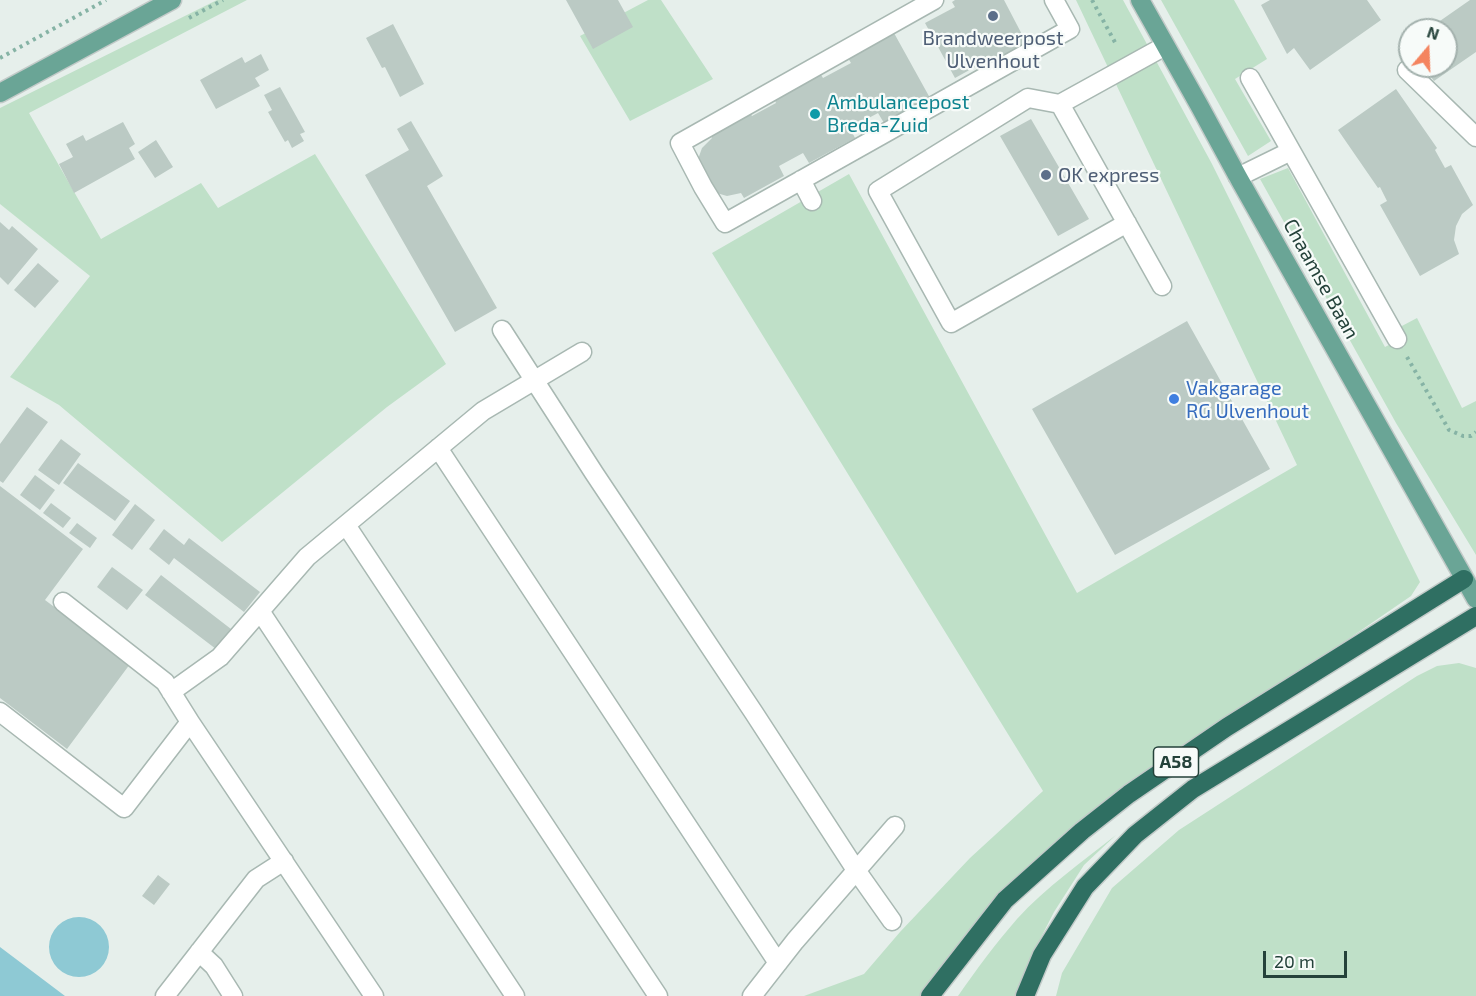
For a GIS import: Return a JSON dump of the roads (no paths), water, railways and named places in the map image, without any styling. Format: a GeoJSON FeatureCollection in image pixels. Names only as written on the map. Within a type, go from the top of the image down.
{"type":"FeatureCollection","features":[{"type":"Feature","properties":{"kind":"highway","name":"A58"},"geometry":{"type":"LineString","coordinates":[[930,996],[1005,900],[1082,831],[1129,794],[1227,727],[1464,579]]}},
{"type":"Feature","properties":{"kind":"highway","name":"A58"},"geometry":{"type":"LineString","coordinates":[[1025,996],[1042,955],[1085,887],[1135,835],[1193,789],[1476,616]]}},
{"type":"Feature","properties":{"kind":"main road"},"geometry":{"type":"LineString","coordinates":[[0,93],[172,0]]}},
{"type":"Feature","properties":{"kind":"main road","name":"Chaamse Baan"},"geometry":{"type":"LineString","coordinates":[[1140,0],[1476,599]]}},
{"type":"Feature","properties":{"kind":"lane"},"geometry":{"type":"LineString","coordinates":[[934,0],[680,143],[703,188],[725,223],[1070,29],[1054,0]]}},
{"type":"Feature","properties":{"kind":"lane"},"geometry":{"type":"LineString","coordinates":[[1127,223],[951,322],[878,191],[1028,98],[1060,104],[1165,46]]}},
{"type":"Feature","properties":{"kind":"lane"},"geometry":{"type":"LineString","coordinates":[[1250,78],[1397,339]]}},
{"type":"Feature","properties":{"kind":"lane"},"geometry":{"type":"LineString","coordinates":[[1415,78],[1476,137]]}},
{"type":"Feature","properties":{"kind":"lane"},"geometry":{"type":"LineString","coordinates":[[1060,104],[1162,286]]}},
{"type":"Feature","properties":{"kind":"lane"},"geometry":{"type":"LineString","coordinates":[[1238,177],[1291,151]]}},
{"type":"Feature","properties":{"kind":"lane"},"geometry":{"type":"LineString","coordinates":[[801,180],[812,201]]}},
{"type":"Feature","properties":{"kind":"lane"},"geometry":{"type":"LineString","coordinates":[[502,330],[594,473],[892,921]]}},
{"type":"Feature","properties":{"kind":"lane"},"geometry":{"type":"LineString","coordinates":[[171,692],[220,657],[307,557],[438,448],[483,411],[582,352]]}},
{"type":"Feature","properties":{"kind":"lane"},"geometry":{"type":"LineString","coordinates":[[438,448],[778,963]]}},
{"type":"Feature","properties":{"kind":"lane"},"geometry":{"type":"LineString","coordinates":[[346,525],[658,996]]}},
{"type":"Feature","properties":{"kind":"lane"},"geometry":{"type":"LineString","coordinates":[[63,602],[165,682],[374,996]]}},
{"type":"Feature","properties":{"kind":"lane"},"geometry":{"type":"LineString","coordinates":[[260,611],[515,996]]}},
{"type":"Feature","properties":{"kind":"lane"},"geometry":{"type":"LineString","coordinates":[[0,712],[124,808],[190,722]]}},
{"type":"Feature","properties":{"kind":"lane"},"geometry":{"type":"LineString","coordinates":[[752,996],[895,826]]}},
{"type":"Feature","properties":{"kind":"lane"},"geometry":{"type":"LineString","coordinates":[[165,996],[256,879],[284,861]]}},
{"type":"Feature","properties":{"kind":"lane"},"geometry":{"type":"LineString","coordinates":[[199,952],[213,966],[233,996]]}},
{"type":"Feature","properties":{"kind":"water"},"geometry":{"type":"Polygon","coordinates":[[[73,917],[85,917],[96,922],[104,930],[109,947],[107,959],[96,972],[85,977],[73,977],[62,972],[54,964],[49,953],[49,941],[54,930],[62,922],[73,917]]]}},
{"type":"Feature","properties":{"kind":"water"},"geometry":{"type":"Polygon","coordinates":[[[0,947],[65,996],[0,996],[0,947]]]}},
{"type":"Feature","properties":{"kind":"place","name":"Brandweerpost Ulvenhout"},"geometry":{"type":"Point","coordinates":[993,16]}},
{"type":"Feature","properties":{"kind":"place","name":"Ambulancepost Breda-Zuid"},"geometry":{"type":"Point","coordinates":[815,114]}},
{"type":"Feature","properties":{"kind":"place","name":"OK express"},"geometry":{"type":"Point","coordinates":[1046,175]}},
{"type":"Feature","properties":{"kind":"place","name":"Vakgarage RG Ulvenhout"},"geometry":{"type":"Point","coordinates":[1174,399]}}]}
